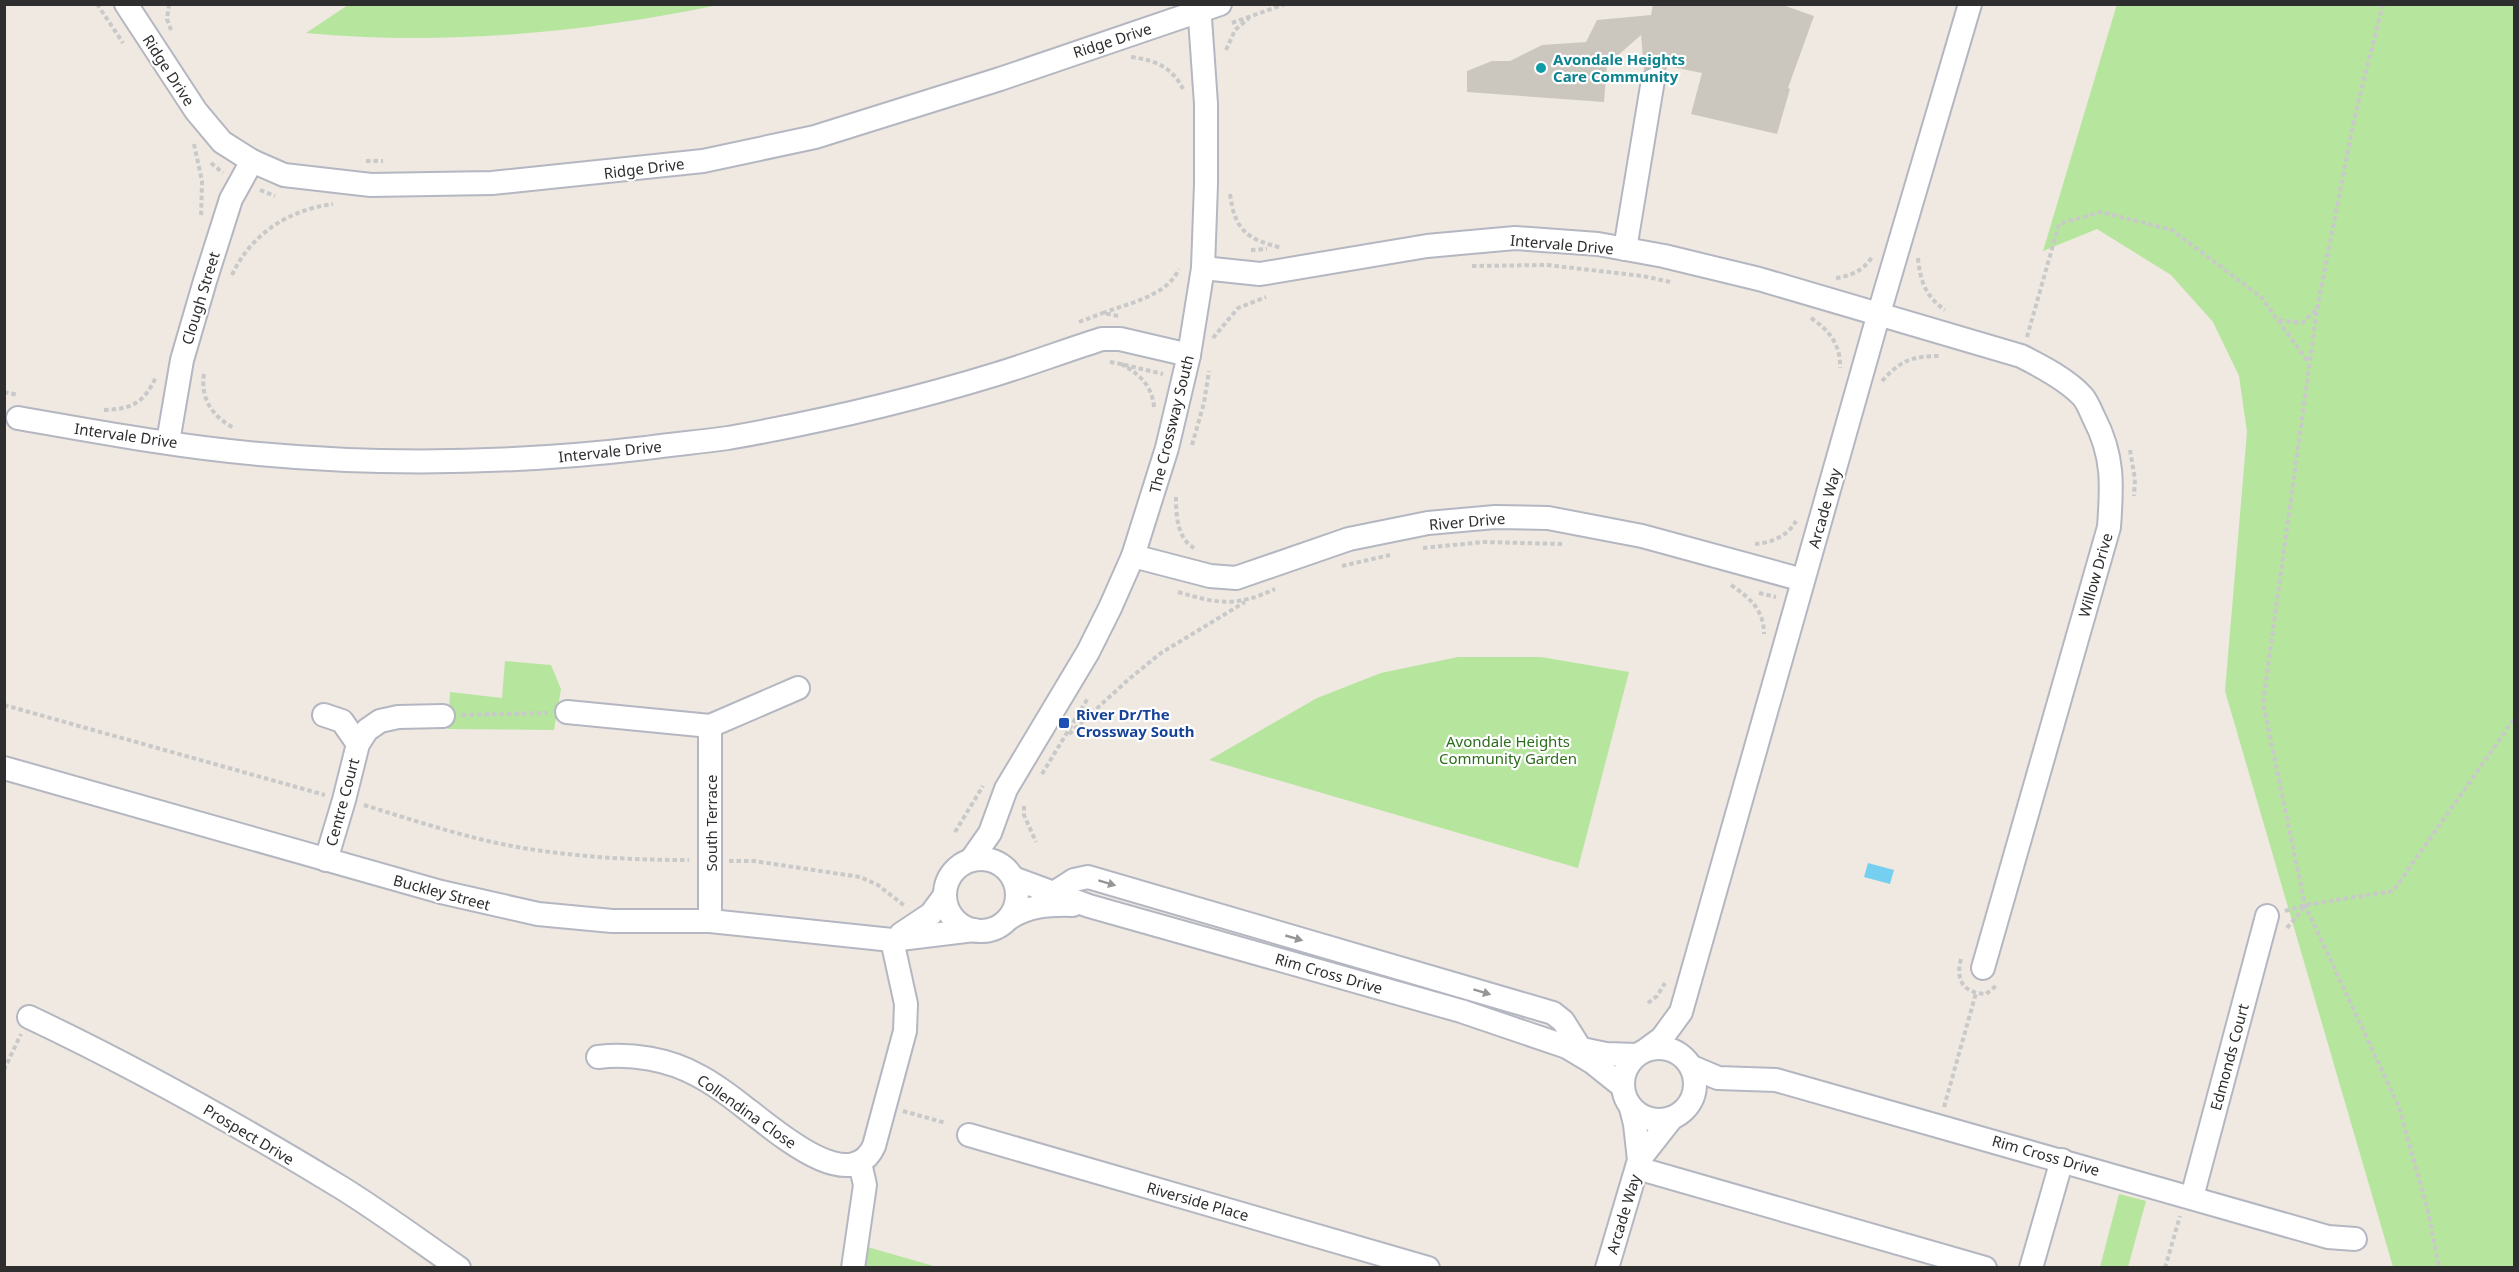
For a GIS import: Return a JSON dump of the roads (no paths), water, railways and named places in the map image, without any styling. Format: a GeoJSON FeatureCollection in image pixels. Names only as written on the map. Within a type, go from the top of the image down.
{"type":"FeatureCollection","features":[{"type":"Feature","properties":{"kind":"street","name":"Ridge Drive"},"geometry":{"type":"LineString","coordinates":[[126,4],[196,111],[222,142],[252,161],[284,175],[371,185],[492,183],[703,161],[815,137],[1205,13]]}},
{"type":"Feature","properties":{"kind":"street","name":"Arcade Way"},"geometry":{"type":"LineString","coordinates":[[1642,1052],[1662,1038],[1681,1012],[1879,313],[1970,4]]}},
{"type":"Feature","properties":{"kind":"street","name":"The Crossway South"},"geometry":{"type":"LineString","coordinates":[[971,860],[990,833],[1006,789],[1088,652],[1133,556],[1167,448],[1184,380],[1184,346],[1203,268],[1206,184],[1205,13]]}},
{"type":"Feature","properties":{"kind":"street"},"geometry":{"type":"LineString","coordinates":[[1625,249],[1653,80]]}},
{"type":"Feature","properties":{"kind":"street","name":"Clough Street"},"geometry":{"type":"LineString","coordinates":[[168,442],[182,360],[231,199],[252,161]]}},
{"type":"Feature","properties":{"kind":"street","name":"Intervale Drive"},"geometry":{"type":"LineString","coordinates":[[1203,268],[1260,274],[1427,246],[1515,238],[1598,244],[1664,256],[1759,279],[1879,313]]}},
{"type":"Feature","properties":{"kind":"street","name":"Willow Drive"},"geometry":{"type":"LineString","coordinates":[[1879,313],[2027,343],[2047,369],[2084,398],[2101,430],[2110,458],[2112,487],[2109,527],[1991,976]]}},
{"type":"Feature","properties":{"kind":"street","name":"Intervale Drive"},"geometry":{"type":"LineString","coordinates":[[18,418],[258,454],[367,460],[495,461],[614,451],[726,438],[822,419],[920,396],[999,374],[1102,339],[1184,346]]}},
{"type":"Feature","properties":{"kind":"street","name":"River Drive"},"geometry":{"type":"LineString","coordinates":[[1133,556],[1210,576],[1236,578],[1349,540],[1428,523],[1495,517],[1548,518],[1642,536],[1803,580]]}},
{"type":"Feature","properties":{"kind":"street"},"geometry":{"type":"LineString","coordinates":[[567,712],[710,726],[798,688]]}},
{"type":"Feature","properties":{"kind":"street","name":"Centre Court"},"geometry":{"type":"LineString","coordinates":[[324,715],[342,721],[358,744]]}},
{"type":"Feature","properties":{"kind":"street","name":"Centre Court"},"geometry":{"type":"LineString","coordinates":[[326,860],[358,744],[367,730],[380,722],[398,717],[443,716]]}},
{"type":"Feature","properties":{"kind":"street","name":"South Terrace"},"geometry":{"type":"LineString","coordinates":[[710,726],[712,861],[710,921]]}},
{"type":"Feature","properties":{"kind":"street","name":"Buckley Street"},"geometry":{"type":"LineString","coordinates":[[4,768],[451,895],[538,914],[612,921],[710,921],[892,940],[974,930]]}},
{"type":"Feature","properties":{"kind":"street"},"geometry":{"type":"LineString","coordinates":[[998,808],[1009,872],[1017,888],[1015,910],[998,927],[987,931],[963,926],[954,918],[947,907],[945,896],[947,883],[952,873],[971,860],[989,859],[1009,872]]}},
{"type":"Feature","properties":{"kind":"street","name":"Rim Cross Drive"},"geometry":{"type":"LineString","coordinates":[[1009,872],[1089,906],[1461,1011],[1574,1048],[1606,1054],[1642,1052]]}},
{"type":"Feature","properties":{"kind":"street"},"geometry":{"type":"LineString","coordinates":[[1054,893],[1074,880],[1088,877],[1552,1013],[1563,1022],[1574,1048]]}},
{"type":"Feature","properties":{"kind":"street"},"geometry":{"type":"LineString","coordinates":[[853,1268],[865,1185],[860,1163],[871,1154],[874,1146],[905,1030],[906,1004],[892,940],[924,920],[939,906],[945,896]]}},
{"type":"Feature","properties":{"kind":"street","name":"Rim Cross Drive"},"geometry":{"type":"LineString","coordinates":[[1008,919],[1021,910],[1032,907],[1064,904],[1089,906]]}},
{"type":"Feature","properties":{"kind":"street","name":"Edmonds Court"},"geometry":{"type":"LineString","coordinates":[[2192,1197],[2266,916]]}},
{"type":"Feature","properties":{"kind":"street","name":"Arcade Way"},"geometry":{"type":"LineString","coordinates":[[1681,1012],[1689,1063]]}},
{"type":"Feature","properties":{"kind":"street","name":"Prospect Drive"},"geometry":{"type":"LineString","coordinates":[[29,1017],[90,1046],[213,1111],[344,1190],[459,1268]]}},
{"type":"Feature","properties":{"kind":"street","name":"Rim Cross Drive"},"geometry":{"type":"LineString","coordinates":[[1574,1048],[1622,1086]]}},
{"type":"Feature","properties":{"kind":"street"},"geometry":{"type":"LineString","coordinates":[[1668,1048],[1689,1063],[1696,1087],[1681,1112],[1650,1119],[1640,1115],[1625,1098],[1622,1086],[1624,1074],[1629,1064],[1642,1052],[1668,1048]]}},
{"type":"Feature","properties":{"kind":"street","name":"Collendina Close"},"geometry":{"type":"LineString","coordinates":[[598,1058],[615,1055],[646,1058],[690,1072],[749,1111],[791,1145],[831,1162],[854,1165],[860,1163]]}},
{"type":"Feature","properties":{"kind":"street","name":"Rim Cross Drive"},"geometry":{"type":"LineString","coordinates":[[1689,1063],[1711,1076],[1735,1080],[1776,1080],[2328,1237],[2355,1239]]}},
{"type":"Feature","properties":{"kind":"street","name":"Rim Cross Drive"},"geometry":{"type":"LineString","coordinates":[[1681,1112],[1735,1080]]}},
{"type":"Feature","properties":{"kind":"street","name":"Arcade Way"},"geometry":{"type":"LineString","coordinates":[[1607,1268],[1638,1164],[1635,1124],[1631,1107]]}},
{"type":"Feature","properties":{"kind":"street","name":"Arcade Way"},"geometry":{"type":"LineString","coordinates":[[1638,1164],[1681,1112]]}},
{"type":"Feature","properties":{"kind":"street","name":"Riverside Place"},"geometry":{"type":"LineString","coordinates":[[969,1135],[1428,1268]]}},
{"type":"Feature","properties":{"kind":"street"},"geometry":{"type":"LineString","coordinates":[[2031,1268],[2062,1160]]}},
{"type":"Feature","properties":{"kind":"street"},"geometry":{"type":"LineString","coordinates":[[1638,1164],[1985,1268]]}},
{"type":"Feature","properties":{"kind":"water"},"geometry":{"type":"Polygon","coordinates":[[[1868,863],[1894,870],[1890,884],[1864,877],[1868,863]]]}},
{"type":"Feature","properties":{"kind":"place","name":"Avondale Heights Care Community"},"geometry":{"type":"Point","coordinates":[1541,68]}},
{"type":"Feature","properties":{"kind":"place","name":"River Dr/The Crossway South"},"geometry":{"type":"Point","coordinates":[1064,723]}},
{"type":"Feature","properties":{"kind":"park label","name":"Avondale Heights Community Garden"},"geometry":{"type":"Point","coordinates":[1508,750]}}]}
